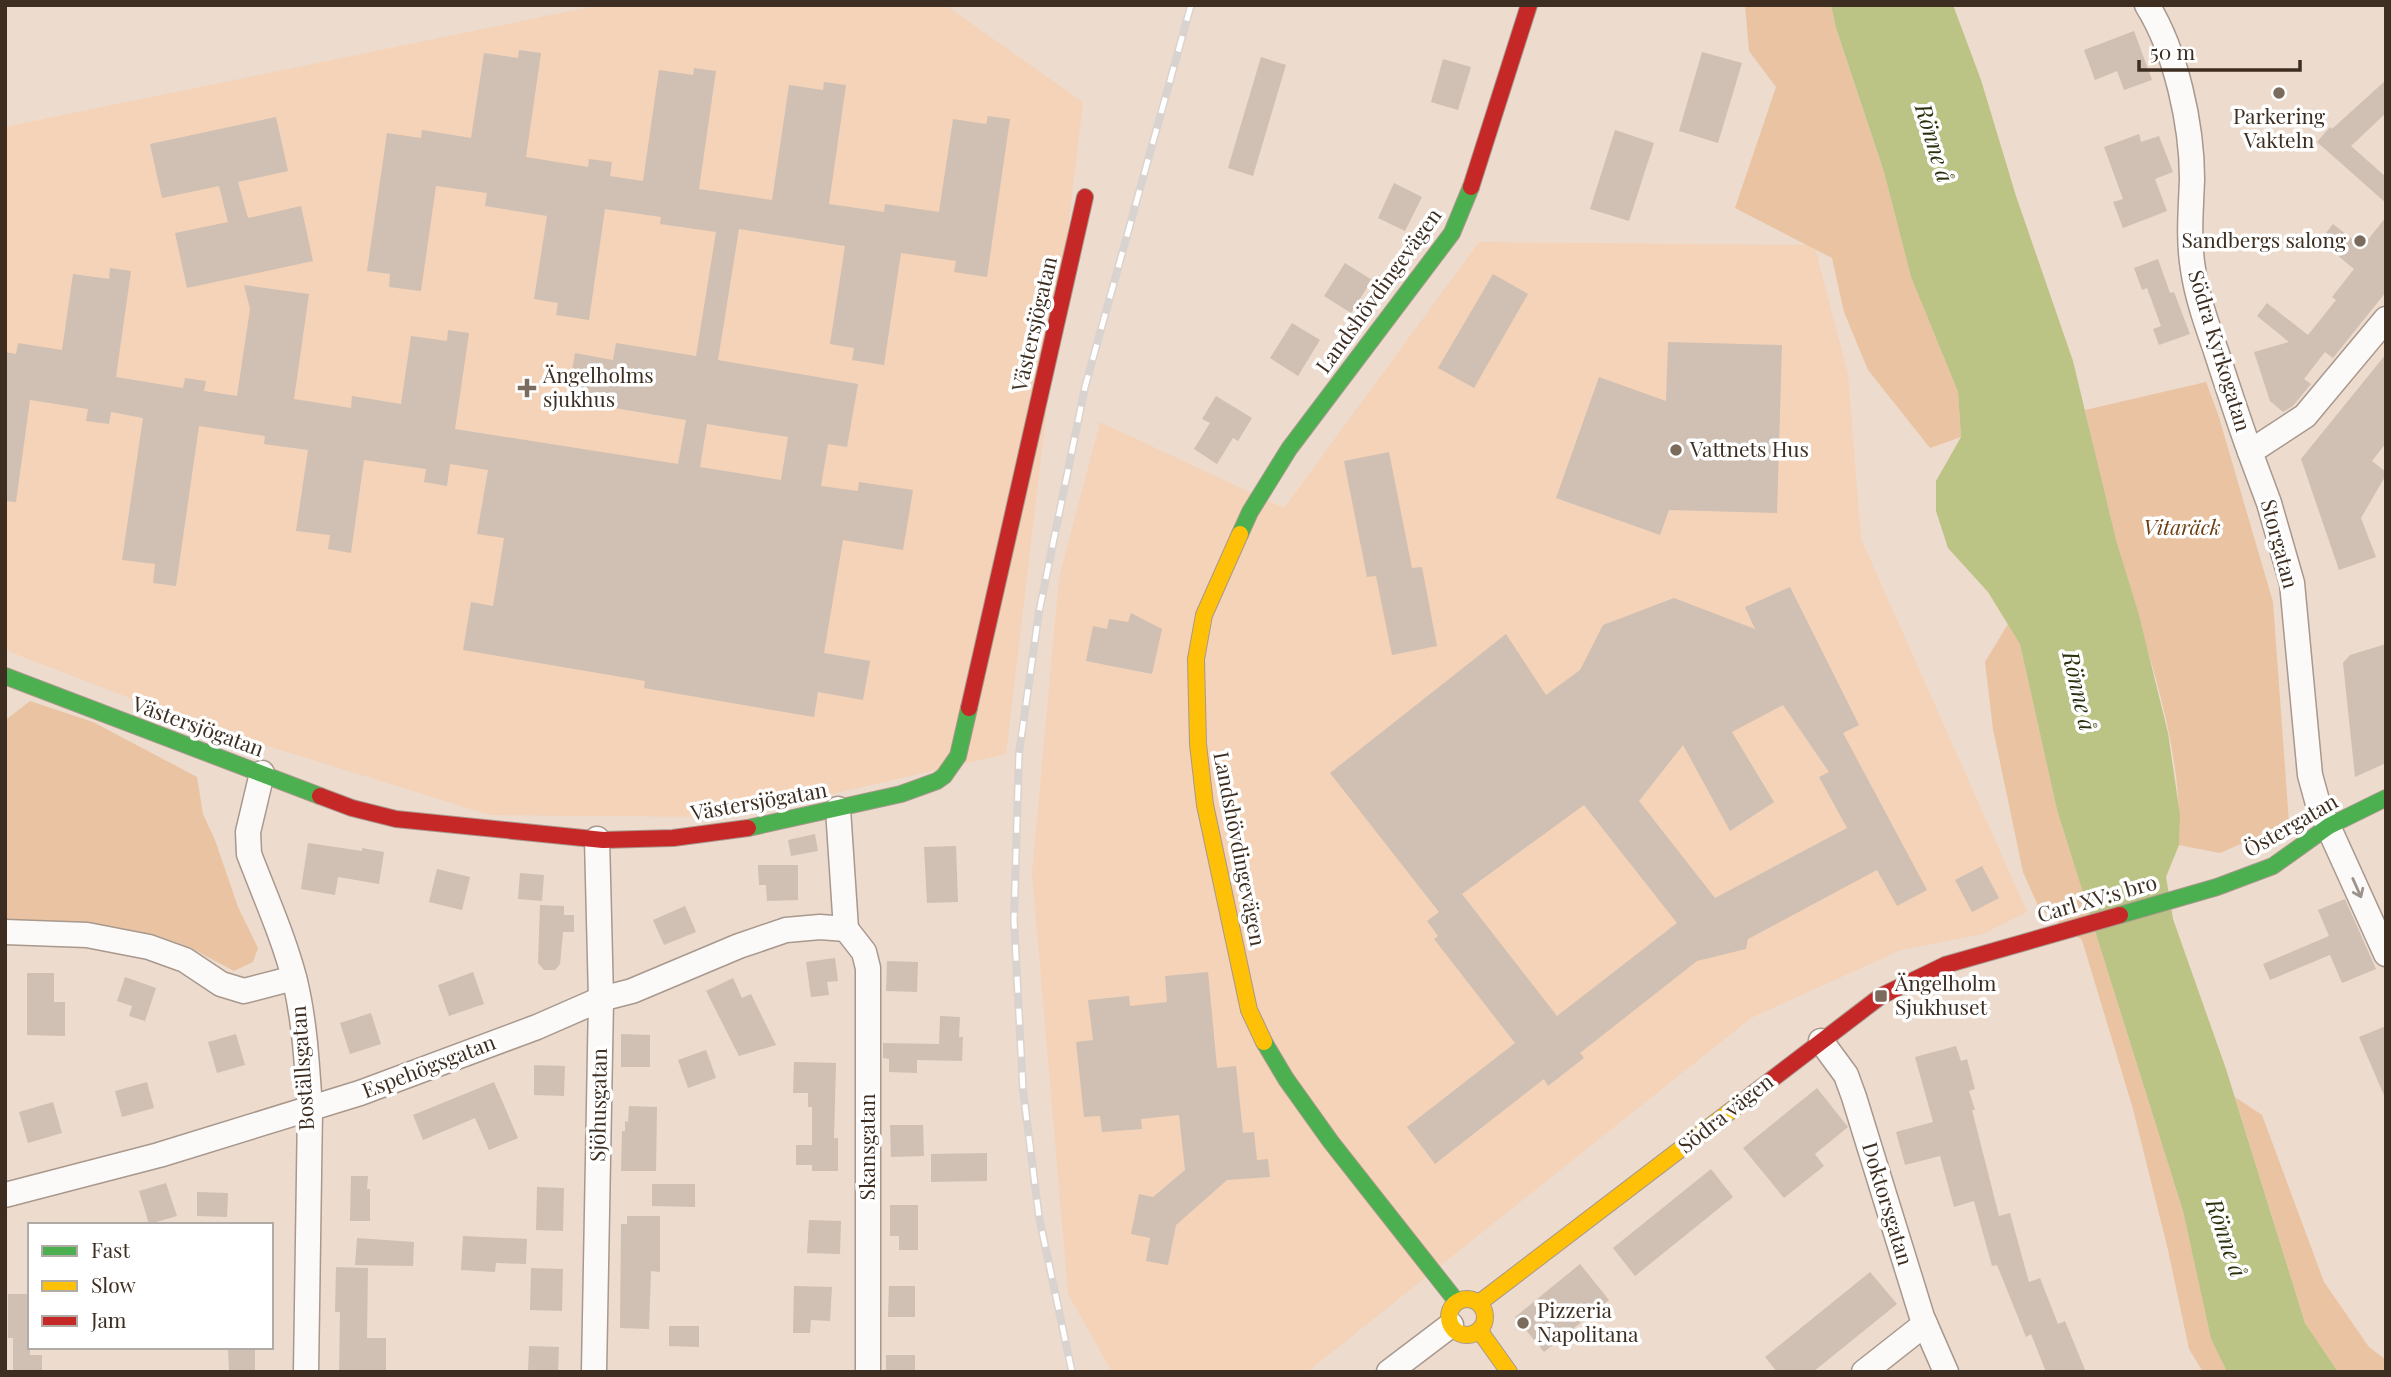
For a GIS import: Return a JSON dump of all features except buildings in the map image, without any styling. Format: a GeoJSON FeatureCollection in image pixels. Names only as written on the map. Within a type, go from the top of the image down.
{"type":"FeatureCollection","features":[{"type":"Feature","properties":{"kind":"street","name":"Landshövdingevägen"},"geometry":{"type":"LineString","coordinates":[[1454,1313],[1304,1105],[1260,1037],[1249,1010],[1205,805],[1198,744],[1196,659],[1204,615],[1250,512],[1289,449],[1451,233],[1478,170],[1530,5]]}},
{"type":"Feature","properties":{"kind":"street","name":"Södra Kyrkogatan"},"geometry":{"type":"LineString","coordinates":[[2147,5],[2157,21],[2172,62],[2189,139],[2193,270],[2201,306],[2250,452]]}},
{"type":"Feature","properties":{"kind":"street","name":"Västersjögatan"},"geometry":{"type":"LineString","coordinates":[[5,676],[352,808],[396,819],[597,839],[673,838],[736,831],[838,809],[928,785],[944,776],[958,755],[1085,197]]}},
{"type":"Feature","properties":{"kind":"street"},"geometry":{"type":"LineString","coordinates":[[2250,452],[2305,416],[2386,319]]}},
{"type":"Feature","properties":{"kind":"street","name":"Storgatan"},"geometry":{"type":"LineString","coordinates":[[2250,452],[2269,503],[2292,583],[2310,775],[2318,804],[2386,954]]}},
{"type":"Feature","properties":{"kind":"street","name":"Boställsgatan"},"geometry":{"type":"LineString","coordinates":[[262,774],[248,832],[249,854],[294,978],[302,1014],[310,1109],[306,1372]]}},
{"type":"Feature","properties":{"kind":"street","name":"Östergatan"},"geometry":{"type":"LineString","coordinates":[[2217,887],[2273,866],[2329,826],[2386,798]]}},
{"type":"Feature","properties":{"kind":"street"},"geometry":{"type":"LineString","coordinates":[[838,809],[846,929]]}},
{"type":"Feature","properties":{"kind":"street","name":"Sjöhusgatan"},"geometry":{"type":"LineString","coordinates":[[594,1372],[601,999],[597,839]]}},
{"type":"Feature","properties":{"kind":"street","name":"Carl XV:s bro"},"geometry":{"type":"LineString","coordinates":[[1989,951],[2217,887]]}},
{"type":"Feature","properties":{"kind":"street","name":"Espehögsgatan"},"geometry":{"type":"LineString","coordinates":[[5,1195],[159,1155],[310,1109],[537,1027],[601,999],[632,991],[738,946],[786,930],[820,927],[846,929]]}},
{"type":"Feature","properties":{"kind":"street","name":"Skansgatan"},"geometry":{"type":"LineString","coordinates":[[846,929],[864,952],[868,968],[868,1372]]}},
{"type":"Feature","properties":{"kind":"street"},"geometry":{"type":"LineString","coordinates":[[5,932],[87,935],[149,947],[185,960],[221,984],[244,991],[294,978]]}},
{"type":"Feature","properties":{"kind":"street","name":"Södra vägen"},"geometry":{"type":"LineString","coordinates":[[1479,1303],[1881,996],[1919,975],[1989,951]]}},
{"type":"Feature","properties":{"kind":"street","name":"Doktorsgatan"},"geometry":{"type":"LineString","coordinates":[[1821,1041],[1846,1075],[1924,1324],[1946,1372]]}},
{"type":"Feature","properties":{"kind":"street"},"geometry":{"type":"LineString","coordinates":[[1390,1372],[1468,1299],[1479,1303],[1485,1317],[1479,1330],[1463,1335],[1456,1331],[1454,1313]]}},
{"type":"Feature","properties":{"kind":"street"},"geometry":{"type":"LineString","coordinates":[[1864,1372],[1924,1324]]}},
{"type":"Feature","properties":{"kind":"street"},"geometry":{"type":"LineString","coordinates":[[1479,1330],[1509,1372]]}},
{"type":"Feature","properties":{"kind":"shaded area","name":"Ängelholms sjukhus"},"geometry":{"type":"Polygon","coordinates":[[[600,5],[945,5],[1083,102],[1006,754],[731,817],[490,815],[200,725],[5,650],[5,127],[600,5]]]}},
{"type":"Feature","properties":{"kind":"shaded area"},"geometry":{"type":"Polygon","coordinates":[[[1479,242],[1814,245],[1848,374],[1861,539],[2027,912],[1983,934],[1901,950],[1751,1018],[1307,1372],[1112,1372],[1068,1294],[1032,873],[1059,578],[1100,422],[1284,508],[1479,242]]]}},
{"type":"Feature","properties":{"kind":"green space"},"geometry":{"type":"Polygon","coordinates":[[[1745,5],[1831,5],[1836,28],[1884,172],[1911,277],[1958,392],[1961,437],[1930,448],[1868,370],[1844,312],[1832,258],[1735,208],[1776,87],[1749,51],[1745,5]]]}},
{"type":"Feature","properties":{"kind":"green space","name":"Vitaräck"},"geometry":{"type":"Polygon","coordinates":[[[2206,382],[2218,414],[2273,602],[2289,823],[2220,853],[2179,845],[2179,806],[2168,729],[2115,539],[2085,410],[2206,382]]]}},
{"type":"Feature","properties":{"kind":"green space"},"geometry":{"type":"Polygon","coordinates":[[[2008,624],[2020,644],[2057,810],[2183,1211],[2211,1339],[2227,1372],[2203,1372],[2189,1349],[2133,1109],[2082,940],[2039,908],[2023,872],[1993,729],[1985,662],[2008,624]]]}},
{"type":"Feature","properties":{"kind":"green space"},"geometry":{"type":"Polygon","coordinates":[[[30,701],[93,722],[197,777],[203,814],[238,907],[258,948],[253,962],[234,971],[189,947],[156,935],[5,920],[7,719],[30,701]]]}},
{"type":"Feature","properties":{"kind":"green space"},"geometry":{"type":"Polygon","coordinates":[[[2235,1097],[2262,1115],[2324,1282],[2369,1347],[2386,1360],[2386,1372],[2338,1372],[2305,1323],[2235,1097]]]}},
{"type":"Feature","properties":{"kind":"water","name":"Rönne å"},"geometry":{"type":"Polygon","coordinates":[[[1831,5],[1953,5],[1981,80],[2016,196],[2073,361],[2116,540],[2139,615],[2168,733],[2180,815],[2179,845],[2166,877],[2173,919],[2226,1069],[2305,1323],[2338,1372],[2227,1372],[2211,1339],[2183,1211],[2057,810],[2020,644],[1988,592],[1948,548],[1936,511],[1936,481],[1961,437],[1958,392],[1911,277],[1884,172],[1836,28],[1831,5]]]}},
{"type":"Feature","properties":{"kind":"railway"},"geometry":{"type":"LineString","coordinates":[[1072,1372],[1039,1217],[1023,1090],[1014,920],[1019,753],[1039,612],[1085,387],[1191,5]]}},
{"type":"Feature","properties":{"kind":"traffic: fast"},"geometry":{"type":"LineString","coordinates":[[1240,534],[1250,512],[1289,449],[1452,233],[1471,187]]}},
{"type":"Feature","properties":{"kind":"traffic: fast"},"geometry":{"type":"LineString","coordinates":[[5,676],[320,796]]}},
{"type":"Feature","properties":{"kind":"traffic: fast"},"geometry":{"type":"LineString","coordinates":[[748,828],[901,794],[937,781],[944,776],[958,756],[969,708]]}},
{"type":"Feature","properties":{"kind":"traffic: fast"},"geometry":{"type":"LineString","coordinates":[[2120,915],[2217,887],[2273,866],[2329,826],[2386,798]]}},
{"type":"Feature","properties":{"kind":"traffic: fast"},"geometry":{"type":"LineString","coordinates":[[1264,1042],[1286,1079],[1331,1142],[1457,1302]]}},
{"type":"Feature","properties":{"kind":"traffic: slow"},"geometry":{"type":"LineString","coordinates":[[1240,534],[1204,615],[1196,659],[1198,744],[1205,805],[1249,1010],[1264,1042]]}},
{"type":"Feature","properties":{"kind":"traffic: slow"},"geometry":{"type":"LineString","coordinates":[[1479,1303],[1754,1093]]}},
{"type":"Feature","properties":{"kind":"traffic: slow"},"geometry":{"type":"LineString","coordinates":[[1467,1299],[1480,1304],[1485,1317],[1480,1330],[1467,1335],[1454,1330],[1449,1317],[1454,1304],[1467,1299]]}},
{"type":"Feature","properties":{"kind":"traffic: slow"},"geometry":{"type":"LineString","coordinates":[[1479,1330],[1509,1372]]}},
{"type":"Feature","properties":{"kind":"traffic: jam"},"geometry":{"type":"LineString","coordinates":[[1471,187],[1529,5]]}},
{"type":"Feature","properties":{"kind":"traffic: jam"},"geometry":{"type":"LineString","coordinates":[[969,708],[1085,197]]}},
{"type":"Feature","properties":{"kind":"traffic: jam"},"geometry":{"type":"LineString","coordinates":[[320,796],[352,808],[396,819],[603,840],[673,838],[748,828]]}},
{"type":"Feature","properties":{"kind":"traffic: jam"},"geometry":{"type":"LineString","coordinates":[[1754,1093],[1881,996],[1945,965],[2120,915]]}},
{"type":"Feature","properties":{"kind":"place","name":"Parkering Vakteln"},"geometry":{"type":"Point","coordinates":[2279,93]}},
{"type":"Feature","properties":{"kind":"place","name":"Sandbergs salong"},"geometry":{"type":"Point","coordinates":[2360,241]}},
{"type":"Feature","properties":{"kind":"place","name":"Ängelholms sjukhus"},"geometry":{"type":"Point","coordinates":[527,388]}},
{"type":"Feature","properties":{"kind":"place","name":"Vattnets Hus"},"geometry":{"type":"Point","coordinates":[1676,450]}},
{"type":"Feature","properties":{"kind":"place","name":"Ängelholm Sjukhuset"},"geometry":{"type":"Point","coordinates":[1881,996]}},
{"type":"Feature","properties":{"kind":"place","name":"Pizzeria Napolitana"},"geometry":{"type":"Point","coordinates":[1523,1323]}}]}
